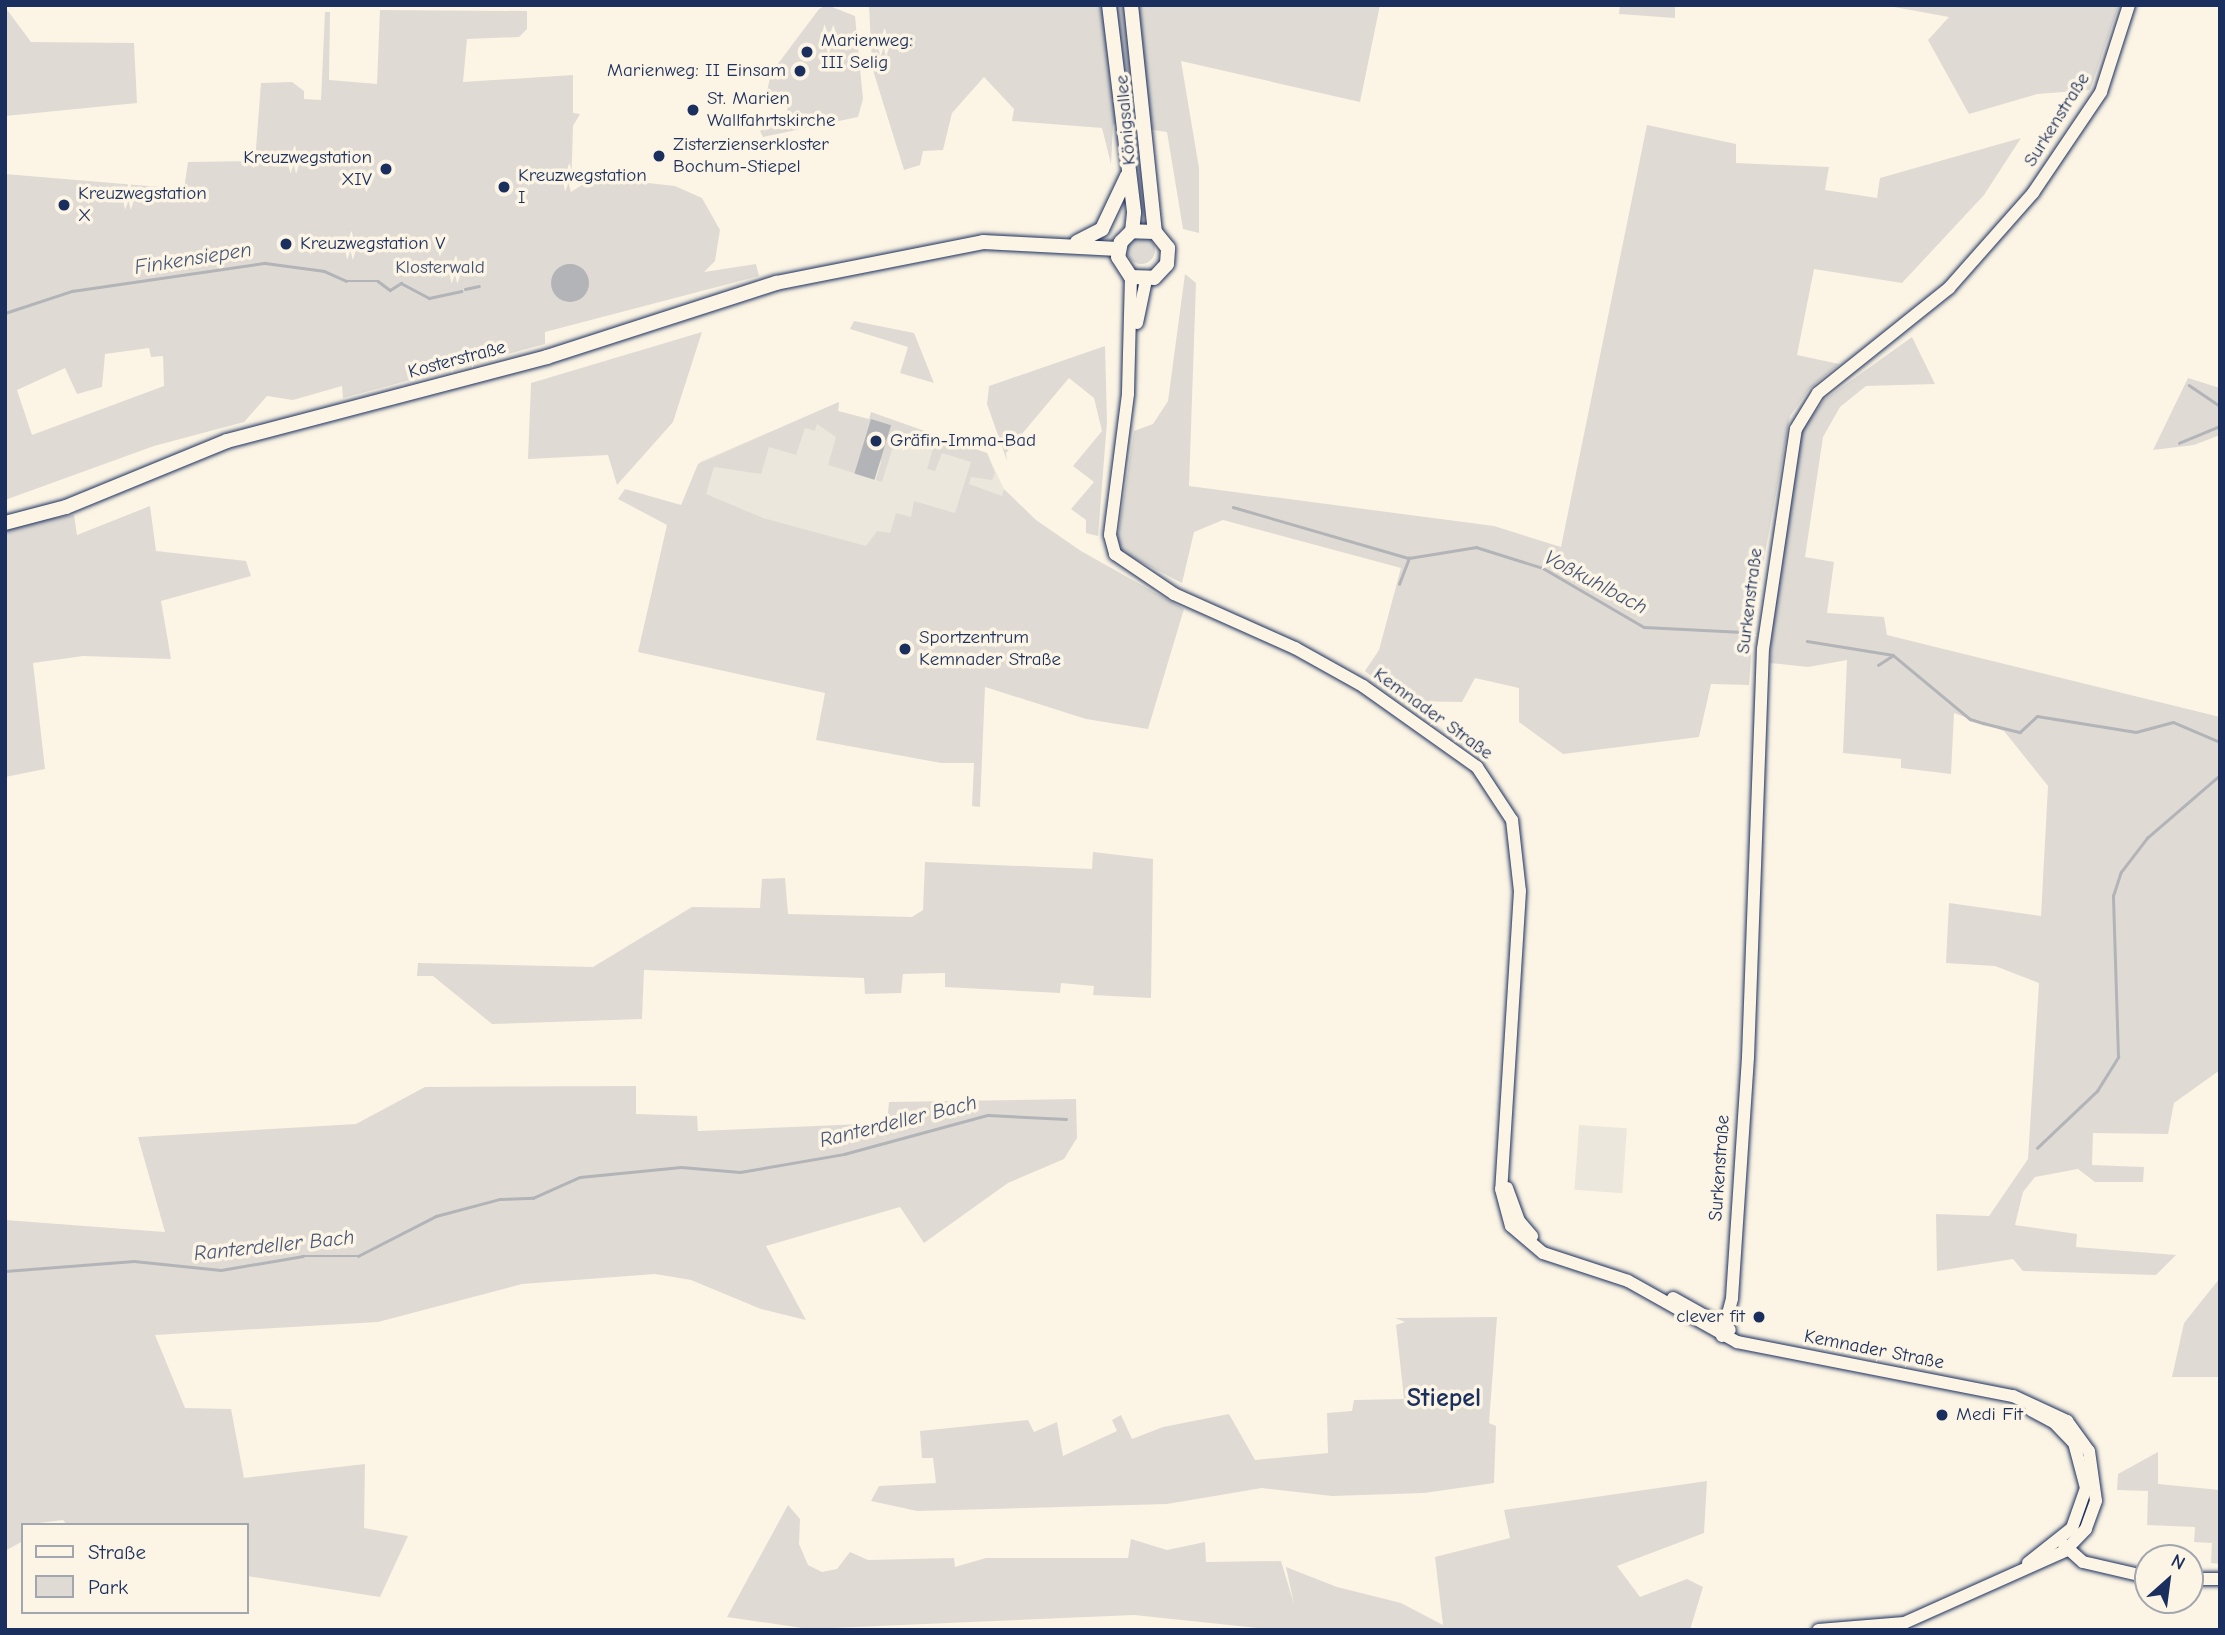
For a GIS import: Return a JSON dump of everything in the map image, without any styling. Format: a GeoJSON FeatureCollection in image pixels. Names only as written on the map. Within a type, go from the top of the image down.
{"type":"FeatureCollection","features":[{"type":"Feature","properties":{"kind":"main road","name":"Königsallee"},"geometry":{"type":"LineString","coordinates":[[1110,5],[1129,168],[1132,231]]}},
{"type":"Feature","properties":{"kind":"main road","name":"Königsallee"},"geometry":{"type":"LineString","coordinates":[[1115,554],[1110,535],[1132,344],[1146,280],[1159,274],[1168,258],[1164,240],[1155,232],[1131,5]]}},
{"type":"Feature","properties":{"kind":"main road","name":"Surkenstraße"},"geometry":{"type":"LineString","coordinates":[[1723,1331],[1732,1298],[1757,900],[1763,649],[1796,429],[1818,393],[1949,288],[2033,193],[2101,92],[2129,5]]}},
{"type":"Feature","properties":{"kind":"main road","name":"Königsallee"},"geometry":{"type":"LineString","coordinates":[[1074,243],[1093,237],[1107,221],[1129,168]]}},
{"type":"Feature","properties":{"kind":"main road"},"geometry":{"type":"LineString","coordinates":[[1118,253],[1132,231],[1155,232]]}},
{"type":"Feature","properties":{"kind":"main road"},"geometry":{"type":"LineString","coordinates":[[1031,242],[1074,243],[1118,253]]}},
{"type":"Feature","properties":{"kind":"main road"},"geometry":{"type":"LineString","coordinates":[[1031,242],[1118,253]]}},
{"type":"Feature","properties":{"kind":"main road","name":"Kosterstraße"},"geometry":{"type":"LineString","coordinates":[[5,523],[66,507],[227,441],[547,357],[750,289],[923,251],[1031,242]]}},
{"type":"Feature","properties":{"kind":"main road","name":"Königsallee"},"geometry":{"type":"LineString","coordinates":[[1118,253],[1130,277],[1132,344]]}},
{"type":"Feature","properties":{"kind":"main road"},"geometry":{"type":"LineString","coordinates":[[1130,277],[1146,280]]}},
{"type":"Feature","properties":{"kind":"main road","name":"Kemnader Straße"},"geometry":{"type":"LineString","coordinates":[[1115,554],[1174,594],[1340,671],[1465,758],[1499,793],[1516,832],[1521,865],[1502,1168],[1503,1209],[1521,1237],[1543,1253],[1619,1273],[1723,1331],[1778,1350],[1963,1388],[2054,1423],[2074,1443],[2090,1469],[2096,1501],[2077,1541],[2065,1551],[1904,1623],[1818,1630]]}},
{"type":"Feature","properties":{"kind":"main road","name":"Kemnader Straße"},"geometry":{"type":"LineString","coordinates":[[2017,1572],[2063,1538],[2082,1509],[2090,1469]]}},
{"type":"Feature","properties":{"kind":"main road"},"geometry":{"type":"LineString","coordinates":[[2106,1567],[2077,1541],[2063,1538],[2065,1551],[2106,1567],[2134,1574]]}},
{"type":"Feature","properties":{"kind":"shaded area"},"geometry":{"type":"Polygon","coordinates":[[[570,264],[583,270],[589,283],[583,296],[570,302],[557,296],[551,283],[557,270],[570,264]]]}},
{"type":"Feature","properties":{"kind":"shaded area"},"geometry":{"type":"Polygon","coordinates":[[[839,402],[838,411],[987,453],[1004,489],[985,590],[688,507],[700,462],[839,402]]]}},
{"type":"Feature","properties":{"kind":"shaded area","name":"Gräfin-Imma-Bad"},"geometry":{"type":"Polygon","coordinates":[[[871,419],[891,425],[874,480],[854,474],[871,419]]]}},
{"type":"Feature","properties":{"kind":"shaded area"},"geometry":{"type":"Polygon","coordinates":[[[1579,1125],[1627,1128],[1622,1193],[1574,1190],[1579,1125]]]}},
{"type":"Feature","properties":{"kind":"green space"},"geometry":{"type":"Polygon","coordinates":[[[827,5],[855,16],[863,99],[858,117],[763,137],[760,131],[787,115],[788,99],[766,96],[771,73],[819,9],[827,5]]]}},
{"type":"Feature","properties":{"kind":"green space"},"geometry":{"type":"Polygon","coordinates":[[[869,5],[1380,5],[1360,102],[1181,61],[1199,168],[1199,233],[1183,229],[1167,132],[1113,124],[1111,164],[1102,128],[1012,121],[1014,109],[984,77],[952,113],[943,150],[923,151],[920,165],[904,170],[872,67],[869,5]]]}},
{"type":"Feature","properties":{"kind":"green space"},"geometry":{"type":"Polygon","coordinates":[[[1620,5],[1675,5],[1675,18],[1619,14],[1620,5]]]}},
{"type":"Feature","properties":{"kind":"green space"},"geometry":{"type":"Polygon","coordinates":[[[1883,5],[2119,5],[2090,90],[2037,94],[1969,114],[1928,40],[1949,17],[1883,5]]]}},
{"type":"Feature","properties":{"kind":"green space"},"geometry":{"type":"Polygon","coordinates":[[[5,7],[31,42],[134,43],[137,103],[5,116],[5,7]]]}},
{"type":"Feature","properties":{"kind":"green space","name":"Klosterwald"},"geometry":{"type":"Polygon","coordinates":[[[380,10],[527,11],[527,29],[519,37],[467,39],[463,82],[573,75],[573,113],[580,114],[573,126],[571,192],[594,177],[675,186],[702,198],[720,230],[715,261],[704,272],[756,264],[759,276],[545,332],[545,344],[343,398],[342,386],[293,400],[267,396],[244,422],[154,446],[5,500],[5,174],[184,189],[188,162],[255,161],[261,83],[292,82],[304,91],[304,99],[321,100],[325,12],[330,12],[329,80],[377,84],[380,10]],[[149,348],[105,354],[102,387],[77,394],[65,368],[17,390],[32,435],[164,386],[163,356],[151,357],[149,348]]]}},
{"type":"Feature","properties":{"kind":"green space"},"geometry":{"type":"Polygon","coordinates":[[[1647,125],[1736,144],[1736,163],[1829,167],[1825,190],[1877,198],[1880,178],[2021,138],[1984,195],[1902,283],[1814,269],[1797,355],[1839,364],[1810,388],[1790,416],[1754,614],[1749,685],[1711,684],[1699,737],[1563,754],[1519,722],[1519,688],[1475,678],[1462,702],[1402,701],[1365,671],[1379,650],[1401,568],[1223,520],[1194,532],[1182,583],[1116,549],[1134,431],[1153,424],[1168,401],[1185,274],[1196,283],[1189,486],[1494,526],[1561,547],[1647,125]]]}},
{"type":"Feature","properties":{"kind":"green space"},"geometry":{"type":"Polygon","coordinates":[[[1141,236],[1151,240],[1155,250],[1151,260],[1141,264],[1131,260],[1127,250],[1131,240],[1141,236]]]}},
{"type":"Feature","properties":{"kind":"green space"},"geometry":{"type":"Polygon","coordinates":[[[854,321],[914,333],[934,383],[900,373],[908,347],[850,329],[854,321]]]}},
{"type":"Feature","properties":{"kind":"green space"},"geometry":{"type":"Polygon","coordinates":[[[702,332],[673,422],[617,485],[608,455],[528,459],[531,383],[702,332]]]}},
{"type":"Feature","properties":{"kind":"green space"},"geometry":{"type":"Polygon","coordinates":[[[1912,337],[1935,384],[1866,386],[1840,407],[1823,437],[1805,557],[1834,562],[1827,613],[1884,617],[1887,635],[2220,717],[2220,1070],[2174,1103],[2168,1134],[2093,1133],[2092,1165],[2144,1167],[2143,1182],[2095,1182],[2078,1169],[2035,1177],[2023,1192],[2015,1225],[2077,1234],[2076,1247],[2176,1255],[2156,1275],[2023,1271],[2013,1259],[1937,1271],[1936,1214],[1989,1216],[2028,1159],[2039,983],[1995,966],[1946,963],[1949,903],[2041,916],[2048,786],[2004,731],[1954,713],[1951,774],[1901,768],[1901,759],[1843,753],[1847,660],[1808,667],[1770,663],[1773,598],[1801,431],[1824,400],[1912,337]]]}},
{"type":"Feature","properties":{"kind":"green space"},"geometry":{"type":"Polygon","coordinates":[[[1105,346],[1107,422],[1098,536],[1086,533],[1086,520],[1071,509],[1094,482],[1073,466],[1102,431],[1094,398],[1069,378],[1006,453],[1007,461],[987,404],[989,386],[1105,346]]]}},
{"type":"Feature","properties":{"kind":"green space"},"geometry":{"type":"Polygon","coordinates":[[[2188,378],[2220,388],[2220,435],[2194,445],[2153,450],[2188,378]]]}},
{"type":"Feature","properties":{"kind":"green space","name":"Sportzentrum Kemnader Straße"},"geometry":{"type":"Polygon","coordinates":[[[839,402],[838,411],[869,419],[871,412],[987,453],[995,473],[992,480],[971,477],[969,484],[1002,496],[1004,489],[1036,520],[1081,551],[1184,609],[1148,729],[1086,719],[985,687],[980,807],[972,806],[974,763],[941,763],[816,740],[825,693],[638,652],[667,525],[618,499],[625,489],[681,505],[698,464],[839,402]],[[872,420],[854,473],[828,465],[836,437],[817,424],[815,431],[805,428],[796,455],[769,447],[761,474],[714,467],[706,494],[763,518],[866,546],[877,531],[890,533],[896,513],[911,517],[914,501],[955,513],[971,462],[942,453],[935,471],[927,469],[934,445],[897,434],[882,482],[876,480],[881,463],[872,420]]]}},
{"type":"Feature","properties":{"kind":"green space"},"geometry":{"type":"Polygon","coordinates":[[[150,506],[156,551],[246,561],[251,576],[161,601],[171,659],[83,656],[33,663],[45,769],[5,777],[5,525],[74,515],[77,535],[150,506]]]}},
{"type":"Feature","properties":{"kind":"green space"},"geometry":{"type":"Polygon","coordinates":[[[1093,852],[1153,859],[1151,998],[1093,995],[1094,986],[1061,983],[1060,993],[945,987],[945,973],[903,974],[901,993],[865,994],[864,978],[644,970],[642,1019],[492,1024],[433,976],[417,976],[418,963],[593,967],[692,907],[760,908],[762,879],[785,878],[788,914],[912,917],[923,910],[925,862],[1092,869],[1093,852]]]}},
{"type":"Feature","properties":{"kind":"green space"},"geometry":{"type":"Polygon","coordinates":[[[636,1086],[636,1114],[697,1116],[698,1131],[887,1123],[889,1102],[1076,1099],[1077,1138],[1064,1159],[1008,1183],[924,1243],[900,1207],[766,1246],[806,1320],[761,1309],[691,1280],[655,1274],[522,1284],[378,1322],[155,1335],[185,1408],[231,1409],[244,1478],[365,1464],[364,1528],[408,1536],[380,1597],[248,1576],[248,1523],[65,1523],[63,1520],[21,1523],[21,1542],[5,1551],[5,1220],[165,1232],[138,1137],[356,1124],[425,1087],[636,1086]]]}},
{"type":"Feature","properties":{"kind":"green space"},"geometry":{"type":"Polygon","coordinates":[[[2220,1278],[2220,1377],[2172,1377],[2184,1323],[2220,1278]]]}},
{"type":"Feature","properties":{"kind":"green space"},"geometry":{"type":"Polygon","coordinates":[[[1497,1317],[1489,1423],[1496,1426],[1494,1483],[1424,1493],[1332,1496],[1262,1488],[1167,1504],[917,1511],[871,1501],[879,1486],[936,1483],[933,1458],[922,1458],[920,1431],[1028,1420],[1034,1432],[1057,1422],[1063,1456],[1117,1431],[1112,1420],[1121,1415],[1132,1439],[1163,1427],[1229,1414],[1255,1460],[1328,1453],[1327,1413],[1352,1411],[1354,1400],[1404,1399],[1396,1325],[1405,1322],[1395,1318],[1497,1317]]]}},
{"type":"Feature","properties":{"kind":"green space"},"geometry":{"type":"Polygon","coordinates":[[[2158,1452],[2158,1484],[2220,1490],[2220,1564],[2211,1563],[2212,1543],[2194,1542],[2195,1527],[2147,1525],[2148,1491],[2117,1490],[2118,1474],[2158,1452]]]}},
{"type":"Feature","properties":{"kind":"green space"},"geometry":{"type":"Polygon","coordinates":[[[1707,1481],[1704,1533],[1617,1566],[1640,1597],[1687,1579],[1703,1587],[1690,1630],[1278,1630],[1134,1615],[809,1629],[727,1617],[788,1505],[800,1519],[799,1544],[808,1565],[822,1572],[837,1569],[850,1552],[868,1560],[954,1558],[955,1567],[986,1558],[1128,1558],[1131,1539],[1167,1550],[1205,1542],[1206,1562],[1281,1561],[1294,1604],[1286,1567],[1337,1587],[1401,1603],[1443,1625],[1435,1557],[1510,1538],[1504,1510],[1707,1481]]]}},
{"type":"Feature","properties":{"kind":"waterway","name":"Finkensiepen"},"geometry":{"type":"LineString","coordinates":[[5,313],[72,291],[265,263],[324,271],[346,281],[378,281],[390,290],[401,283],[429,298],[461,291]]}},
{"type":"Feature","properties":{"kind":"waterway","name":"Finkensiepen"},"geometry":{"type":"LineString","coordinates":[[465,289],[479,286]]}},
{"type":"Feature","properties":{"kind":"waterway"},"geometry":{"type":"LineString","coordinates":[[2189,385],[2220,406]]}},
{"type":"Feature","properties":{"kind":"waterway"},"geometry":{"type":"LineString","coordinates":[[2179,443],[2220,426]]}},
{"type":"Feature","properties":{"kind":"waterway","name":"Voßkuhlbach"},"geometry":{"type":"LineString","coordinates":[[1233,507],[1409,558],[1476,547],[1543,568],[1644,627],[1743,632]]}},
{"type":"Feature","properties":{"kind":"waterway"},"geometry":{"type":"LineString","coordinates":[[1399,584],[1409,558]]}},
{"type":"Feature","properties":{"kind":"waterway","name":"Voßkuhlbach"},"geometry":{"type":"LineString","coordinates":[[1807,641],[1893,655],[1970,719],[1983,723],[2020,732],[2037,716],[2136,732],[2173,722],[2220,742]]}},
{"type":"Feature","properties":{"kind":"waterway"},"geometry":{"type":"LineString","coordinates":[[1878,665],[1892,656]]}},
{"type":"Feature","properties":{"kind":"waterway"},"geometry":{"type":"LineString","coordinates":[[2037,1148],[2097,1091],[2118,1057],[2113,896],[2121,872],[2147,838],[2220,775]]}},
{"type":"Feature","properties":{"kind":"waterway","name":"Ranterdeller Bach"},"geometry":{"type":"LineString","coordinates":[[5,1271],[134,1261],[221,1270],[303,1256],[358,1256],[436,1216],[500,1199],[533,1198],[580,1177],[681,1167],[740,1172],[844,1154],[988,1115],[1066,1119]]}},
{"type":"Feature","properties":{"kind":"place","name":"Marienweg: III Selig"},"geometry":{"type":"Point","coordinates":[807,52]}},
{"type":"Feature","properties":{"kind":"place","name":"Marienweg: II Einsam"},"geometry":{"type":"Point","coordinates":[800,71]}},
{"type":"Feature","properties":{"kind":"place","name":"St. Marien Wallfahrtskirche"},"geometry":{"type":"Point","coordinates":[693,110]}},
{"type":"Feature","properties":{"kind":"place","name":"Zisterzienserkloster Bochum-Stiepel"},"geometry":{"type":"Point","coordinates":[659,156]}},
{"type":"Feature","properties":{"kind":"place","name":"Kreuzwegstation XIV"},"geometry":{"type":"Point","coordinates":[386,169]}},
{"type":"Feature","properties":{"kind":"place","name":"Kreuzwegstation I"},"geometry":{"type":"Point","coordinates":[504,187]}},
{"type":"Feature","properties":{"kind":"place","name":"Kreuzwegstation X"},"geometry":{"type":"Point","coordinates":[64,205]}},
{"type":"Feature","properties":{"kind":"place","name":"Kreuzwegstation V"},"geometry":{"type":"Point","coordinates":[286,244]}},
{"type":"Feature","properties":{"kind":"place","name":"Gräfin-Imma-Bad"},"geometry":{"type":"Point","coordinates":[876,441]}},
{"type":"Feature","properties":{"kind":"place","name":"Sportzentrum Kemnader Straße"},"geometry":{"type":"Point","coordinates":[905,649]}},
{"type":"Feature","properties":{"kind":"place","name":"clever fit"},"geometry":{"type":"Point","coordinates":[1759,1317]}},
{"type":"Feature","properties":{"kind":"place","name":"Medi Fit"},"geometry":{"type":"Point","coordinates":[1942,1415]}},
{"type":"Feature","properties":{"kind":"district","name":"Stiepel"},"geometry":{"type":"Point","coordinates":[1444,1399]}}]}
